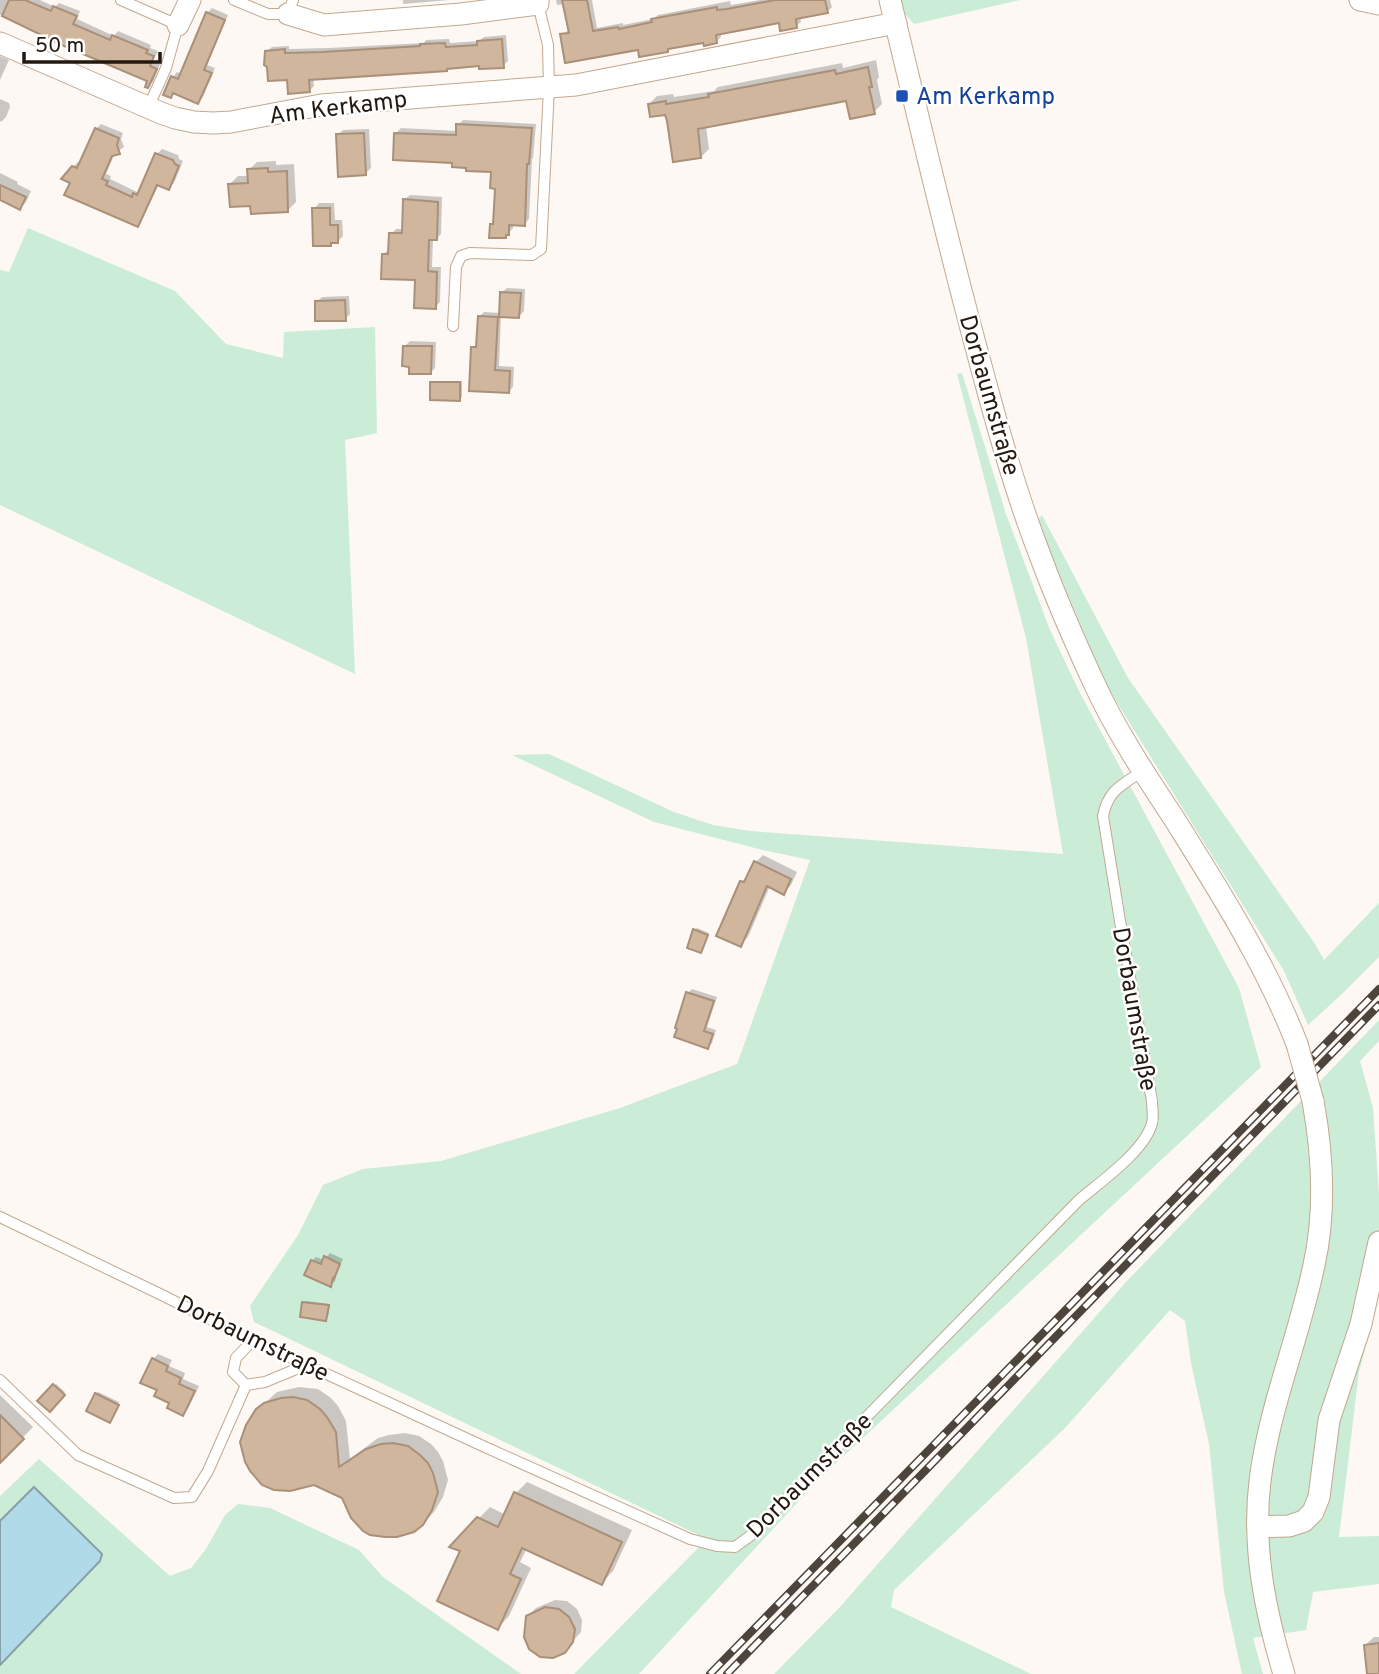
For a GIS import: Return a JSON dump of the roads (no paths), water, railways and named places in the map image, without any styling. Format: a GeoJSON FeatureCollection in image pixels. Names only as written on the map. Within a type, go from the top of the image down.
{"type":"FeatureCollection","features":[{"type":"Feature","properties":{"kind":"street"},"geometry":{"type":"LineString","coordinates":[[178,25],[190,0]]}},
{"type":"Feature","properties":{"kind":"street","name":"Dorbaumstraße"},"geometry":{"type":"LineString","coordinates":[[890,0],[924,146],[994,416],[1040,557],[1096,688],[1273,986],[1297,1044],[1313,1101],[1322,1166],[1320,1229],[1304,1307],[1268,1434],[1260,1484],[1259,1559],[1264,1598],[1284,1674]]}},
{"type":"Feature","properties":{"kind":"street"},"geometry":{"type":"LineString","coordinates":[[1360,0],[1379,4]]}},
{"type":"Feature","properties":{"kind":"street"},"geometry":{"type":"LineString","coordinates":[[291,7],[324,25],[461,14],[538,2]]}},
{"type":"Feature","properties":{"kind":"street","name":"Am Kerkamp"},"geometry":{"type":"LineString","coordinates":[[0,43],[148,108],[175,118],[213,123],[332,103],[576,85],[896,23]]}},
{"type":"Feature","properties":{"kind":"street"},"geometry":{"type":"LineString","coordinates":[[1258,1527],[1289,1527],[1304,1521],[1313,1512],[1319,1497],[1328,1420],[1361,1324],[1379,1242]]}},
{"type":"Feature","properties":{"kind":"lane"},"geometry":{"type":"LineString","coordinates":[[121,0],[178,25],[166,68],[148,108]]}},
{"type":"Feature","properties":{"kind":"lane"},"geometry":{"type":"LineString","coordinates":[[234,0],[268,14],[291,7]]}},
{"type":"Feature","properties":{"kind":"lane"},"geometry":{"type":"LineString","coordinates":[[453,326],[456,267],[461,256],[470,253],[532,255],[541,249],[549,88],[548,45],[538,2]]}},
{"type":"Feature","properties":{"kind":"lane","name":"Dorbaumstraße"},"geometry":{"type":"LineString","coordinates":[[0,1217],[306,1365],[690,1539],[717,1546],[735,1546],[750,1536],[1079,1200],[1133,1154],[1145,1140],[1153,1122],[1152,1101],[1103,816],[1105,803],[1113,791],[1143,771]]}},
{"type":"Feature","properties":{"kind":"lane"},"geometry":{"type":"LineString","coordinates":[[246,1385],[233,1372],[236,1358],[253,1340]]}},
{"type":"Feature","properties":{"kind":"lane"},"geometry":{"type":"LineString","coordinates":[[246,1385],[265,1382],[306,1365]]}},
{"type":"Feature","properties":{"kind":"lane"},"geometry":{"type":"LineString","coordinates":[[0,1380],[78,1455],[174,1498],[192,1497],[203,1480],[246,1385]]}},
{"type":"Feature","properties":{"kind":"water"},"geometry":{"type":"Polygon","coordinates":[[[34,1487],[102,1554],[100,1561],[0,1665],[0,1521],[34,1487]]]}},
{"type":"Feature","properties":{"kind":"railway"},"geometry":{"type":"LineString","coordinates":[[710,1674],[1379,989]]}},
{"type":"Feature","properties":{"kind":"railway"},"geometry":{"type":"LineString","coordinates":[[727,1674],[1379,1005]]}},
{"type":"Feature","properties":{"kind":"place","name":"Am Kerkamp"},"geometry":{"type":"Point","coordinates":[902,96]}}]}
